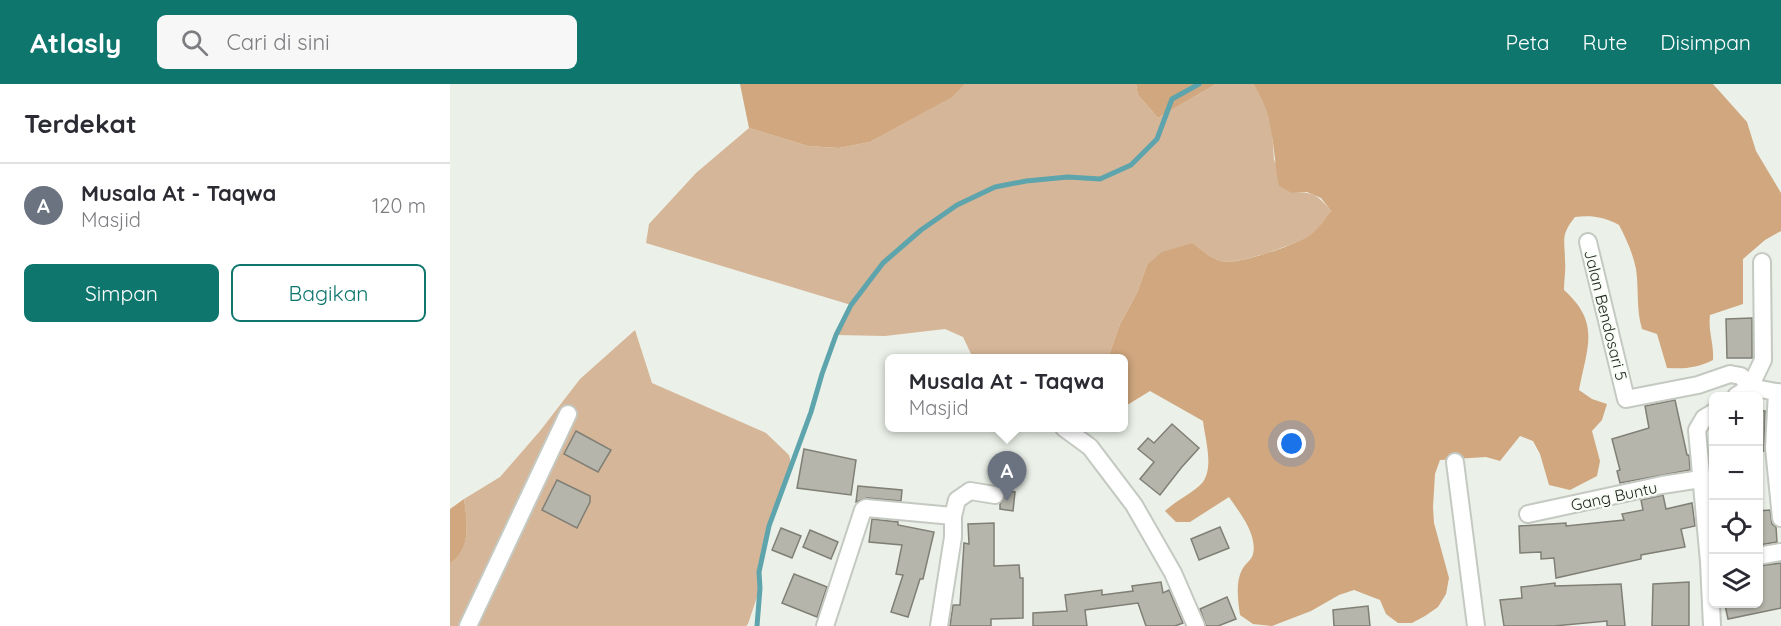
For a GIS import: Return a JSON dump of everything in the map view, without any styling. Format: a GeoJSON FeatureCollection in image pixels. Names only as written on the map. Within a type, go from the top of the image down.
{"type":"FeatureCollection","features":[{"type":"Feature","properties":{"kind":"street","name":"Jalan Bendosari 5"},"geometry":{"type":"LineString","coordinates":[[1588,242],[1626,399],[1698,386],[1730,374],[1741,376],[1743,392]]}},
{"type":"Feature","properties":{"kind":"street"},"geometry":{"type":"LineString","coordinates":[[1743,392],[1763,360],[1762,262]]}},
{"type":"Feature","properties":{"kind":"street"},"geometry":{"type":"LineString","coordinates":[[1763,392],[1779,392],[1774,448],[1781,518]]}},
{"type":"Feature","properties":{"kind":"street"},"geometry":{"type":"LineString","coordinates":[[468,626],[568,414]]}},
{"type":"Feature","properties":{"kind":"street"},"geometry":{"type":"LineString","coordinates":[[1709,415],[1704,418],[1697,430],[1710,554]]}},
{"type":"Feature","properties":{"kind":"street"},"geometry":{"type":"LineString","coordinates":[[1069,432],[1090,447],[1134,505],[1173,573],[1196,626]]}},
{"type":"Feature","properties":{"kind":"street"},"geometry":{"type":"LineString","coordinates":[[1455,462],[1476,626]]}},
{"type":"Feature","properties":{"kind":"street","name":"Gang Buntu"},"geometry":{"type":"LineString","coordinates":[[1528,514],[1662,485],[1701,479]]}},
{"type":"Feature","properties":{"kind":"street"},"geometry":{"type":"LineString","coordinates":[[939,626],[957,500],[964,494],[974,491],[995,495]]}},
{"type":"Feature","properties":{"kind":"street"},"geometry":{"type":"LineString","coordinates":[[825,626],[862,510],[866,508],[953,516]]}},
{"type":"Feature","properties":{"kind":"street"},"geometry":{"type":"LineString","coordinates":[[1763,554],[1781,552]]}},
{"type":"Feature","properties":{"kind":"street"},"geometry":{"type":"LineString","coordinates":[[1712,608],[1712,626]]}},
{"type":"Feature","properties":{"kind":"shaded area"},"geometry":{"type":"Polygon","coordinates":[[[740,84],[965,84],[952,97],[870,142],[839,148],[808,146],[749,128],[740,84]]]}},
{"type":"Feature","properties":{"kind":"shaded area"},"geometry":{"type":"Polygon","coordinates":[[[965,84],[1136,84],[1138,95],[1158,118],[1216,84],[1253,84],[1263,98],[1272,130],[1274,160],[1292,193],[1314,195],[1331,211],[1314,233],[1283,248],[1254,257],[1229,262],[1221,261],[1193,243],[1147,265],[1137,293],[1120,324],[1109,354],[971,354],[963,337],[945,329],[885,336],[836,335],[851,305],[646,243],[649,224],[696,173],[749,128],[808,146],[839,148],[870,142],[951,97],[965,84]]]}},
{"type":"Feature","properties":{"kind":"shaded area"},"geometry":{"type":"Polygon","coordinates":[[[1136,84],[1216,84],[1158,118],[1138,95],[1136,84]]]}},
{"type":"Feature","properties":{"kind":"shaded area"},"geometry":{"type":"Polygon","coordinates":[[[1253,84],[1713,84],[1747,122],[1756,151],[1781,193],[1781,231],[1765,240],[1743,259],[1743,304],[1710,315],[1713,360],[1685,368],[1667,368],[1657,334],[1642,329],[1636,269],[1619,225],[1598,217],[1575,217],[1564,238],[1564,290],[1576,302],[1587,325],[1588,348],[1579,390],[1592,399],[1607,404],[1602,420],[1592,431],[1600,461],[1597,476],[1570,490],[1549,485],[1540,454],[1533,441],[1520,436],[1500,461],[1486,457],[1440,460],[1435,474],[1434,523],[1449,578],[1446,594],[1438,607],[1412,623],[1398,623],[1386,614],[1380,600],[1354,590],[1339,595],[1311,611],[1272,626],[1253,624],[1240,615],[1238,591],[1240,573],[1252,557],[1254,549],[1251,533],[1229,497],[1190,522],[1176,522],[1165,511],[1200,485],[1206,476],[1208,460],[1203,421],[1150,391],[1128,405],[1128,354],[1109,354],[1120,324],[1137,293],[1147,265],[1162,252],[1193,243],[1221,261],[1229,262],[1253,257],[1306,238],[1316,231],[1331,211],[1321,198],[1307,192],[1292,193],[1279,186],[1272,133],[1260,96],[1253,84]]]}},
{"type":"Feature","properties":{"kind":"shaded area"},"geometry":{"type":"Polygon","coordinates":[[[635,330],[652,383],[766,433],[789,455],[791,463],[769,526],[759,572],[760,588],[748,624],[746,626],[450,626],[450,563],[462,550],[465,542],[467,525],[464,499],[500,477],[540,431],[580,379],[635,330]]]}},
{"type":"Feature","properties":{"kind":"shaded area"},"geometry":{"type":"Polygon","coordinates":[[[464,499],[467,525],[465,542],[457,557],[450,563],[450,509],[464,499]]]}},
{"type":"Feature","properties":{"kind":"building"},"geometry":{"type":"Polygon","coordinates":[[[1752,318],[1752,358],[1727,358],[1726,319],[1752,318]]]}},
{"type":"Feature","properties":{"kind":"building"},"geometry":{"type":"Polygon","coordinates":[[[1675,400],[1687,455],[1689,455],[1690,470],[1620,483],[1617,471],[1620,470],[1612,439],[1649,428],[1645,406],[1675,400]]]}},
{"type":"Feature","properties":{"kind":"building"},"geometry":{"type":"Polygon","coordinates":[[[1763,411],[1765,411],[1764,451],[1763,411]]]}},
{"type":"Feature","properties":{"kind":"building"},"geometry":{"type":"Polygon","coordinates":[[[1172,424],[1199,448],[1160,495],[1140,479],[1154,462],[1138,449],[1148,438],[1154,443],[1172,424]]]}},
{"type":"Feature","properties":{"kind":"building"},"geometry":{"type":"Polygon","coordinates":[[[576,431],[611,450],[598,472],[564,454],[576,431]]]}},
{"type":"Feature","properties":{"kind":"building"},"geometry":{"type":"Polygon","coordinates":[[[804,449],[856,460],[851,495],[797,488],[804,449]]]}},
{"type":"Feature","properties":{"kind":"building"},"geometry":{"type":"Polygon","coordinates":[[[557,480],[590,496],[590,502],[577,528],[542,510],[557,480]]]}},
{"type":"Feature","properties":{"kind":"building"},"geometry":{"type":"Polygon","coordinates":[[[858,486],[902,490],[901,501],[867,498],[856,502],[858,486]]]}},
{"type":"Feature","properties":{"kind":"building"},"geometry":{"type":"Polygon","coordinates":[[[1005,491],[1015,492],[1013,511],[1000,509],[1005,491]]]}},
{"type":"Feature","properties":{"kind":"building"},"geometry":{"type":"Polygon","coordinates":[[[1663,495],[1666,509],[1692,503],[1695,526],[1681,529],[1685,547],[1641,555],[1641,559],[1556,578],[1554,558],[1541,559],[1541,552],[1520,553],[1519,526],[1566,523],[1566,526],[1624,520],[1622,514],[1643,510],[1641,500],[1663,495]]]}},
{"type":"Feature","properties":{"kind":"building"},"geometry":{"type":"Polygon","coordinates":[[[1770,510],[1772,524],[1776,527],[1777,542],[1763,544],[1763,511],[1770,510]]]}},
{"type":"Feature","properties":{"kind":"building"},"geometry":{"type":"Polygon","coordinates":[[[872,519],[898,522],[898,525],[934,532],[923,579],[920,579],[908,617],[891,612],[903,575],[896,574],[902,545],[869,542],[872,519]]]}},
{"type":"Feature","properties":{"kind":"building"},"geometry":{"type":"Polygon","coordinates":[[[994,523],[994,566],[1019,565],[1020,578],[1023,578],[1023,618],[991,619],[991,626],[950,626],[953,605],[960,605],[964,543],[969,544],[968,524],[994,523]]]}},
{"type":"Feature","properties":{"kind":"building"},"geometry":{"type":"Polygon","coordinates":[[[1220,527],[1229,548],[1199,560],[1191,539],[1220,527]]]}},
{"type":"Feature","properties":{"kind":"building"},"geometry":{"type":"Polygon","coordinates":[[[781,528],[801,536],[792,558],[772,550],[781,528]]]}},
{"type":"Feature","properties":{"kind":"building"},"geometry":{"type":"Polygon","coordinates":[[[810,530],[838,542],[831,559],[803,547],[810,530]]]}},
{"type":"Feature","properties":{"kind":"building"},"geometry":{"type":"Polygon","coordinates":[[[1781,563],[1781,608],[1728,619],[1726,608],[1763,608],[1763,565],[1781,563]]]}},
{"type":"Feature","properties":{"kind":"building"},"geometry":{"type":"Polygon","coordinates":[[[794,574],[827,587],[817,617],[782,603],[794,574]]]}},
{"type":"Feature","properties":{"kind":"building"},"geometry":{"type":"Polygon","coordinates":[[[1161,582],[1163,593],[1169,590],[1183,623],[1175,626],[1146,626],[1138,603],[1085,610],[1087,626],[1033,626],[1033,613],[1067,611],[1065,595],[1102,590],[1102,595],[1133,591],[1132,586],[1161,582]]]}},
{"type":"Feature","properties":{"kind":"building"},"geometry":{"type":"Polygon","coordinates":[[[1689,582],[1689,626],[1652,626],[1653,584],[1689,582]]]}},
{"type":"Feature","properties":{"kind":"building"},"geometry":{"type":"Polygon","coordinates":[[[1555,583],[1555,586],[1621,584],[1625,626],[1607,626],[1607,621],[1554,626],[1504,626],[1500,600],[1522,598],[1521,587],[1555,583]]]}},
{"type":"Feature","properties":{"kind":"building"},"geometry":{"type":"Polygon","coordinates":[[[1227,597],[1236,619],[1218,626],[1206,626],[1200,609],[1227,597]]]}},
{"type":"Feature","properties":{"kind":"building"},"geometry":{"type":"Polygon","coordinates":[[[1368,606],[1370,626],[1334,626],[1333,610],[1368,606]]]}},
{"type":"Feature","properties":{"kind":"waterway"},"geometry":{"type":"LineString","coordinates":[[757,626],[759,572],[769,526],[811,412],[836,335],[851,305],[883,263],[921,230],[957,205],[995,187],[1068,177],[1100,179],[1131,165],[1157,139],[1172,99],[1199,84]]}},
{"type":"Feature","properties":{"kind":"place","name":"Musala At - Taqwa"},"geometry":{"type":"Point","coordinates":[1007,501]}}]}
